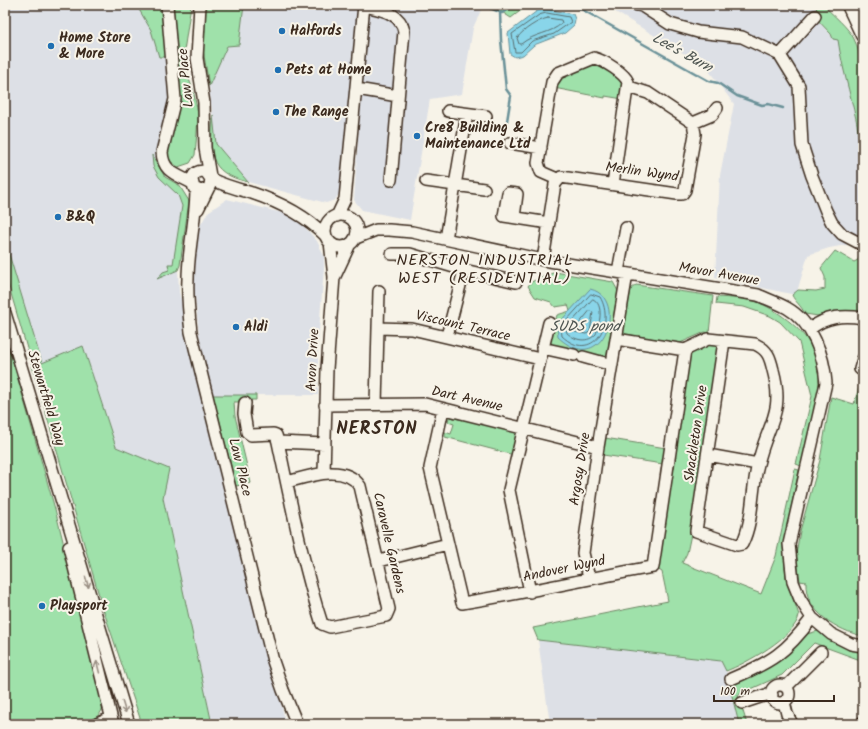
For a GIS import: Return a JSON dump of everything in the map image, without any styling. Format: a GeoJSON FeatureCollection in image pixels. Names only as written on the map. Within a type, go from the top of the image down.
{"type":"FeatureCollection","features":[{"type":"Feature","properties":{"kind":"main road"},"geometry":{"type":"LineString","coordinates":[[849,5],[863,35]]}},
{"type":"Feature","properties":{"kind":"street","name":"Mavor Avenue"},"geometry":{"type":"LineString","coordinates":[[167,5],[175,99],[162,152],[163,161],[166,168],[175,174],[252,194],[299,214],[314,223],[328,239]]}},
{"type":"Feature","properties":{"kind":"street","name":"Law Place"},"geometry":{"type":"LineString","coordinates":[[200,5],[197,58],[204,102],[205,148],[202,181],[191,238],[188,279],[190,332],[273,661],[297,724]]}},
{"type":"Feature","properties":{"kind":"street"},"geometry":{"type":"LineString","coordinates":[[637,5],[642,6],[670,24],[698,32],[742,37],[780,55],[799,86],[802,145],[826,211],[832,223],[842,234],[863,244]]}},
{"type":"Feature","properties":{"kind":"street"},"geometry":{"type":"LineString","coordinates":[[343,219],[326,226],[328,239],[338,247],[352,242],[343,219],[364,6],[389,13],[402,22],[404,31],[391,180]]}},
{"type":"Feature","properties":{"kind":"street"},"geometry":{"type":"LineString","coordinates":[[780,55],[816,16]]}},
{"type":"Feature","properties":{"kind":"street"},"geometry":{"type":"LineString","coordinates":[[543,260],[555,184],[558,179],[541,172],[538,163],[552,82],[556,74],[588,59],[594,58],[599,60],[626,78],[628,87],[613,184]]}},
{"type":"Feature","properties":{"kind":"street"},"geometry":{"type":"LineString","coordinates":[[628,87],[648,92],[693,124],[712,115],[717,108]]}},
{"type":"Feature","properties":{"kind":"street"},"geometry":{"type":"LineString","coordinates":[[357,89],[398,96]]}},
{"type":"Feature","properties":{"kind":"street"},"geometry":{"type":"LineString","coordinates":[[448,111],[486,116]]}},
{"type":"Feature","properties":{"kind":"street"},"geometry":{"type":"LineString","coordinates":[[446,239],[467,114]]}},
{"type":"Feature","properties":{"kind":"street","name":"Merlin Wynd"},"geometry":{"type":"LineString","coordinates":[[558,179],[566,177],[682,194],[687,183],[694,141],[695,128],[693,124]]}},
{"type":"Feature","properties":{"kind":"street"},"geometry":{"type":"LineString","coordinates":[[510,143],[541,148]]}},
{"type":"Feature","properties":{"kind":"street"},"geometry":{"type":"LineString","coordinates":[[426,180],[484,189]]}},
{"type":"Feature","properties":{"kind":"street","name":"Mavor Avenue"},"geometry":{"type":"LineString","coordinates":[[252,194],[288,200],[311,215],[343,219],[376,230],[412,232],[543,260],[758,295],[788,308],[810,329],[820,350],[825,368],[826,383],[789,544],[793,582],[800,599],[812,618],[832,634],[851,644],[863,646]]}},
{"type":"Feature","properties":{"kind":"street"},"geometry":{"type":"LineString","coordinates":[[514,217],[549,223]]}},
{"type":"Feature","properties":{"kind":"street","name":"Argosy Drive"},"geometry":{"type":"LineString","coordinates":[[589,578],[583,553],[598,446],[616,339],[626,228]]}},
{"type":"Feature","properties":{"kind":"street","name":"Mavor Avenue"},"geometry":{"type":"LineString","coordinates":[[352,242],[376,230]]}},
{"type":"Feature","properties":{"kind":"street","name":"Avon Drive"},"geometry":{"type":"LineString","coordinates":[[324,472],[325,405],[334,277],[328,239]]}},
{"type":"Feature","properties":{"kind":"street","name":"Avon Drive"},"geometry":{"type":"LineString","coordinates":[[334,277],[352,242]]}},
{"type":"Feature","properties":{"kind":"street"},"geometry":{"type":"LineString","coordinates":[[392,254],[410,254],[464,270],[516,282]]}},
{"type":"Feature","properties":{"kind":"street"},"geometry":{"type":"LineString","coordinates":[[447,336],[464,270]]}},
{"type":"Feature","properties":{"kind":"street"},"geometry":{"type":"LineString","coordinates":[[376,404],[379,291]]}},
{"type":"Feature","properties":{"kind":"street","name":"Stewartfield Way"},"geometry":{"type":"LineString","coordinates":[[5,313],[129,724]]}},
{"type":"Feature","properties":{"kind":"street"},"geometry":{"type":"LineString","coordinates":[[810,329],[816,324],[840,316],[863,318]]}},
{"type":"Feature","properties":{"kind":"street"},"geometry":{"type":"LineString","coordinates":[[530,592],[509,490],[548,323]]}},
{"type":"Feature","properties":{"kind":"street","name":"Viscount Terrace"},"geometry":{"type":"LineString","coordinates":[[378,328],[412,329],[540,359]]}},
{"type":"Feature","properties":{"kind":"street"},"geometry":{"type":"LineString","coordinates":[[616,339],[685,350],[704,340],[724,341],[756,344],[768,353],[777,384],[777,404],[774,418],[758,464],[708,455]]}},
{"type":"Feature","properties":{"kind":"street","name":"Shackleton Drive"},"geometry":{"type":"LineString","coordinates":[[724,341],[696,531],[732,544],[742,544],[747,533],[758,464]]}},
{"type":"Feature","properties":{"kind":"street"},"geometry":{"type":"LineString","coordinates":[[542,348],[612,365]]}},
{"type":"Feature","properties":{"kind":"street","name":"Andover Wynd"},"geometry":{"type":"LineString","coordinates":[[443,409],[430,468],[462,603],[530,592],[589,578],[653,567],[685,350]]}},
{"type":"Feature","properties":{"kind":"street"},"geometry":{"type":"LineString","coordinates":[[245,403],[244,414],[247,432],[251,435],[276,435],[287,482]]}},
{"type":"Feature","properties":{"kind":"street","name":"Dart Avenue"},"geometry":{"type":"LineString","coordinates":[[325,405],[424,404],[598,446]]}},
{"type":"Feature","properties":{"kind":"street"},"geometry":{"type":"LineString","coordinates":[[278,442],[325,444]]}},
{"type":"Feature","properties":{"kind":"street","name":"Caravelle Gardens"},"geometry":{"type":"LineString","coordinates":[[324,472],[352,477],[360,486],[389,609],[389,613],[386,616],[330,627],[324,626],[309,576],[287,482],[324,472]]}},
{"type":"Feature","properties":{"kind":"street","name":"Stewartfield Way"},"geometry":{"type":"LineString","coordinates":[[58,492],[83,607],[112,721]]}},
{"type":"Feature","properties":{"kind":"street"},"geometry":{"type":"LineString","coordinates":[[378,561],[448,544]]}},
{"type":"Feature","properties":{"kind":"street"},"geometry":{"type":"LineString","coordinates":[[731,679],[760,667],[782,652],[812,618]]}},
{"type":"Feature","properties":{"kind":"street"},"geometry":{"type":"LineString","coordinates":[[786,687],[821,652]]}},
{"type":"Feature","properties":{"kind":"street"},"geometry":{"type":"LineString","coordinates":[[784,702],[776,702],[772,695],[773,689],[778,686],[786,687]]}},
{"type":"Feature","properties":{"kind":"street"},"geometry":{"type":"LineString","coordinates":[[786,687],[789,695],[784,702],[787,714],[792,724]]}},
{"type":"Feature","properties":{"kind":"street"},"geometry":{"type":"LineString","coordinates":[[742,703],[766,695],[772,695]]}},
{"type":"Feature","properties":{"kind":"street"},"geometry":{"type":"LineString","coordinates":[[97,724],[112,721]]}},
{"type":"Feature","properties":{"kind":"shaded area"},"geometry":{"type":"Polygon","coordinates":[[[5,5],[173,5],[179,72],[178,111],[166,152],[170,161],[165,177],[179,185],[186,195],[189,206],[178,270],[179,292],[286,724],[212,724],[163,498],[169,469],[116,447],[83,346],[42,363],[5,241],[5,5]]]}},
{"type":"Feature","properties":{"kind":"shaded area"},"geometry":{"type":"Polygon","coordinates":[[[244,5],[359,5],[339,194],[335,200],[326,203],[248,182],[216,144],[209,86],[227,46],[239,45],[244,5]]]}},
{"type":"Feature","properties":{"kind":"shaded area"},"geometry":{"type":"Polygon","coordinates":[[[369,5],[474,5],[482,8],[473,28],[462,94],[430,99],[410,220],[362,210],[354,200],[366,16],[369,5]]]}},
{"type":"Feature","properties":{"kind":"shaded area"},"geometry":{"type":"Polygon","coordinates":[[[604,5],[769,5],[770,7],[777,5],[813,5],[817,9],[812,14],[833,39],[838,40],[856,118],[859,137],[858,149],[863,161],[863,242],[829,248],[808,255],[796,295],[715,278],[720,175],[734,104],[706,67],[604,5]]]}},
{"type":"Feature","properties":{"kind":"shaded area"},"geometry":{"type":"Polygon","coordinates":[[[227,199],[290,215],[304,226],[317,241],[324,256],[318,343],[318,395],[213,395],[199,334],[194,286],[196,255],[200,226],[208,212],[227,199]]]}},
{"type":"Feature","properties":{"kind":"shaded area"},"geometry":{"type":"Polygon","coordinates":[[[538,640],[722,661],[726,671],[739,724],[550,724],[538,640]]]}},
{"type":"Feature","properties":{"kind":"green space"},"geometry":{"type":"Polygon","coordinates":[[[159,5],[161,9],[166,57],[159,57],[151,30],[137,6],[159,5]]]}},
{"type":"Feature","properties":{"kind":"green space"},"geometry":{"type":"Polygon","coordinates":[[[173,5],[191,5],[184,51],[185,68],[193,90],[198,113],[195,155],[190,163],[178,167],[170,161],[166,152],[178,111],[179,72],[173,5]]]}},
{"type":"Feature","properties":{"kind":"green space"},"geometry":{"type":"Polygon","coordinates":[[[205,5],[244,5],[239,45],[227,46],[209,86],[202,43],[205,5]]]}},
{"type":"Feature","properties":{"kind":"green space"},"geometry":{"type":"Polygon","coordinates":[[[491,5],[528,5],[511,18],[491,5]]]}},
{"type":"Feature","properties":{"kind":"green space"},"geometry":{"type":"Polygon","coordinates":[[[813,5],[823,5],[840,21],[852,35],[858,51],[861,65],[864,98],[863,161],[856,119],[838,40],[833,39],[831,34],[812,14],[817,9],[813,5]]]}},
{"type":"Feature","properties":{"kind":"green space"},"geometry":{"type":"Polygon","coordinates":[[[591,61],[598,63],[624,81],[623,99],[605,96],[605,98],[554,88],[556,79],[591,61]]]}},
{"type":"Feature","properties":{"kind":"green space"},"geometry":{"type":"Polygon","coordinates":[[[213,115],[216,144],[248,182],[224,173],[214,159],[212,150],[213,115]]]}},
{"type":"Feature","properties":{"kind":"green space"},"geometry":{"type":"Polygon","coordinates":[[[152,155],[165,177],[179,185],[189,201],[178,270],[157,279],[163,272],[169,270],[168,264],[173,264],[182,206],[178,195],[159,177],[153,166],[152,155]]]}},
{"type":"Feature","properties":{"kind":"green space"},"geometry":{"type":"Polygon","coordinates":[[[5,241],[42,363],[83,346],[116,447],[169,469],[163,498],[212,724],[142,724],[103,609],[5,273],[5,241]]]}},
{"type":"Feature","properties":{"kind":"green space"},"geometry":{"type":"Polygon","coordinates":[[[863,250],[863,315],[830,312],[818,316],[805,314],[792,295],[798,290],[816,291],[825,289],[825,277],[821,268],[835,251],[854,262],[858,260],[863,250]]]}},
{"type":"Feature","properties":{"kind":"green space"},"geometry":{"type":"Polygon","coordinates":[[[555,272],[613,282],[618,291],[606,359],[549,346],[557,315],[570,311],[568,305],[555,307],[551,302],[535,297],[528,286],[531,282],[555,272]]]}},
{"type":"Feature","properties":{"kind":"green space"},"geometry":{"type":"Polygon","coordinates":[[[636,285],[713,296],[709,333],[705,332],[680,343],[625,334],[623,331],[631,289],[636,285]]]}},
{"type":"Feature","properties":{"kind":"green space"},"geometry":{"type":"Polygon","coordinates":[[[717,297],[737,298],[764,305],[795,326],[807,339],[811,346],[817,366],[819,387],[815,410],[801,466],[796,464],[812,396],[799,342],[780,322],[770,316],[744,307],[716,304],[717,297]]]}},
{"type":"Feature","properties":{"kind":"green space","name":"Playsport"},"geometry":{"type":"Polygon","coordinates":[[[5,334],[55,509],[103,702],[101,712],[98,716],[89,721],[90,724],[5,724],[5,334]]]}},
{"type":"Feature","properties":{"kind":"green space"},"geometry":{"type":"Polygon","coordinates":[[[707,343],[718,345],[719,349],[691,534],[687,553],[682,563],[761,594],[776,556],[795,469],[799,470],[783,546],[786,578],[799,615],[796,623],[780,640],[757,656],[726,671],[721,661],[538,640],[533,628],[668,601],[662,572],[657,569],[657,562],[690,352],[707,343]]]}},
{"type":"Feature","properties":{"kind":"green space"},"geometry":{"type":"Polygon","coordinates":[[[863,374],[863,636],[843,630],[824,618],[817,611],[807,592],[806,582],[800,581],[796,554],[800,531],[820,460],[831,397],[854,404],[863,374]]]}},
{"type":"Feature","properties":{"kind":"green space"},"geometry":{"type":"Polygon","coordinates":[[[213,395],[256,395],[256,400],[241,400],[240,402],[234,402],[235,416],[251,483],[236,486],[213,395]]]}},
{"type":"Feature","properties":{"kind":"green space"},"geometry":{"type":"Polygon","coordinates":[[[449,417],[519,431],[514,455],[445,437],[445,432],[451,434],[454,424],[448,422],[449,417]]]}},
{"type":"Feature","properties":{"kind":"green space"},"geometry":{"type":"Polygon","coordinates":[[[605,438],[666,448],[663,464],[603,455],[605,438]]]}},
{"type":"Feature","properties":{"kind":"green space"},"geometry":{"type":"Polygon","coordinates":[[[818,631],[828,635],[846,648],[863,653],[863,661],[814,643],[782,675],[738,695],[747,724],[739,724],[729,684],[748,677],[803,635],[818,631]]]}},
{"type":"Feature","properties":{"kind":"water"},"geometry":{"type":"Polygon","coordinates":[[[546,9],[573,14],[575,19],[574,25],[565,33],[534,45],[523,55],[515,57],[510,54],[508,33],[537,11],[546,9]]]}},
{"type":"Feature","properties":{"kind":"water","name":"SUDS pond"},"geometry":{"type":"Polygon","coordinates":[[[590,289],[602,295],[608,306],[609,319],[606,332],[599,343],[588,349],[574,348],[558,337],[557,325],[590,289]]]}},
{"type":"Feature","properties":{"kind":"waterway","name":"Lee's Burn"},"geometry":{"type":"LineString","coordinates":[[483,5],[502,13],[514,5]]}},
{"type":"Feature","properties":{"kind":"waterway","name":"Lee's Burn"},"geometry":{"type":"LineString","coordinates":[[574,5],[709,81],[718,83],[737,96],[762,105],[768,104],[783,108]]}},
{"type":"Feature","properties":{"kind":"waterway"},"geometry":{"type":"LineString","coordinates":[[500,12],[506,89],[511,96],[507,121]]}},
{"type":"Feature","properties":{"kind":"place","name":"Halfords"},"geometry":{"type":"Point","coordinates":[282,31]}},
{"type":"Feature","properties":{"kind":"place","name":"Home Store & More"},"geometry":{"type":"Point","coordinates":[51,46]}},
{"type":"Feature","properties":{"kind":"place","name":"Pets at Home"},"geometry":{"type":"Point","coordinates":[278,70]}},
{"type":"Feature","properties":{"kind":"place","name":"The Range"},"geometry":{"type":"Point","coordinates":[276,112]}},
{"type":"Feature","properties":{"kind":"place","name":"Cre8 Building & Maintenance Ltd"},"geometry":{"type":"Point","coordinates":[417,136]}},
{"type":"Feature","properties":{"kind":"place","name":"B&Q"},"geometry":{"type":"Point","coordinates":[58,217]}},
{"type":"Feature","properties":{"kind":"place","name":"Aldi"},"geometry":{"type":"Point","coordinates":[236,327]}},
{"type":"Feature","properties":{"kind":"place","name":"Playsport"},"geometry":{"type":"Point","coordinates":[42,606]}},
{"type":"Feature","properties":{"kind":"district","name":"NERSTON INDUSTRIAL WEST (RESIDENTIAL)"},"geometry":{"type":"Point","coordinates":[485,269]}},
{"type":"Feature","properties":{"kind":"district","name":"NERSTON"},"geometry":{"type":"Point","coordinates":[377,429]}}]}
